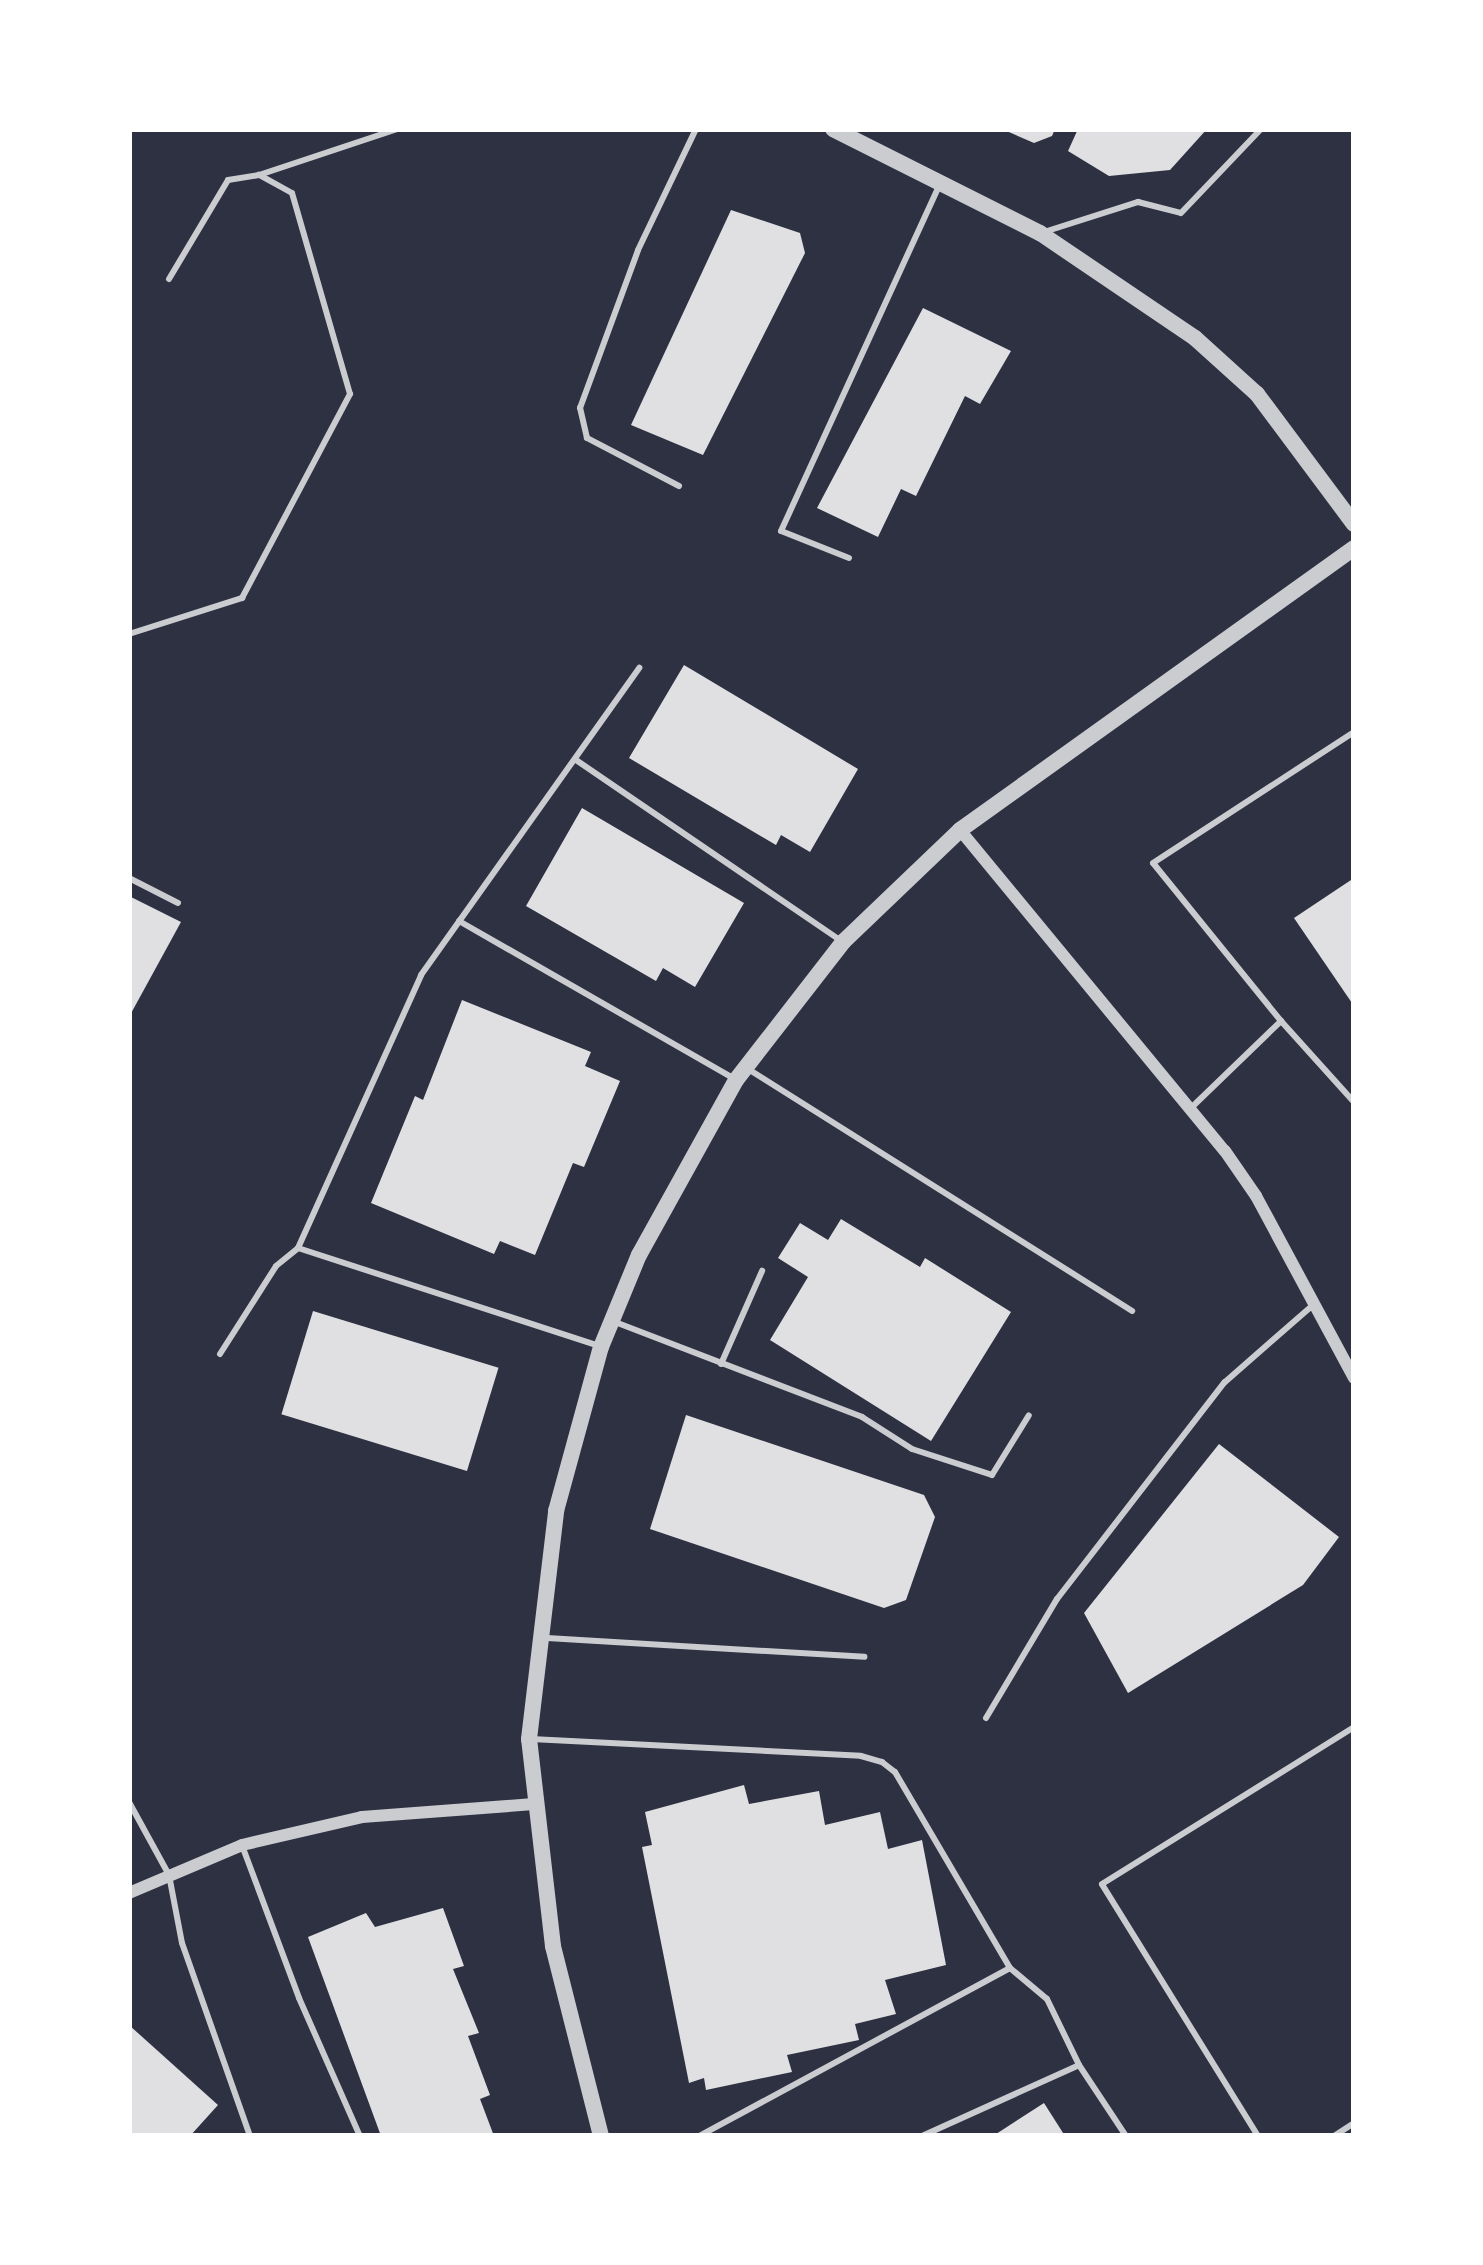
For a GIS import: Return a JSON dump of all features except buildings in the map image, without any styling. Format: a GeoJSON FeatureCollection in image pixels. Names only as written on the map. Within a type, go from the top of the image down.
{"type":"FeatureCollection","features":[{"type":"Feature","properties":{"kind":"street"},"geometry":{"type":"LineString","coordinates":[[833,129],[866,136],[1040,232],[1195,338],[1257,394],[1354,524]]}},
{"type":"Feature","properties":{"kind":"street"},"geometry":{"type":"LineString","coordinates":[[601,2136],[553,1946],[534,1804],[529,1739],[537,1637],[556,1511],[601,1347],[681,1173],[741,1074],[843,942],[960,830],[1354,548]]}},
{"type":"Feature","properties":{"kind":"street"},"geometry":{"type":"LineString","coordinates":[[960,830],[1256,1196],[1353,1372]]}},
{"type":"Feature","properties":{"kind":"street"},"geometry":{"type":"LineString","coordinates":[[129,1893],[242,1844],[362,1816],[534,1804]]}},
{"type":"Feature","properties":{"kind":"lane"},"geometry":{"type":"LineString","coordinates":[[169,279],[227,180],[259,175],[397,129]]}},
{"type":"Feature","properties":{"kind":"lane"},"geometry":{"type":"LineString","coordinates":[[679,486],[587,438],[580,408],[638,250],[697,129]]}},
{"type":"Feature","properties":{"kind":"lane"},"geometry":{"type":"LineString","coordinates":[[1040,232],[1138,202],[1181,213],[1261,129]]}},
{"type":"Feature","properties":{"kind":"lane"},"geometry":{"type":"LineString","coordinates":[[129,634],[242,598],[350,394],[292,193],[259,175]]}},
{"type":"Feature","properties":{"kind":"lane"},"geometry":{"type":"LineString","coordinates":[[849,558],[781,531],[942,180]]}},
{"type":"Feature","properties":{"kind":"lane"},"geometry":{"type":"LineString","coordinates":[[220,1354],[276,1266],[298,1248],[421,975],[639,668]]}},
{"type":"Feature","properties":{"kind":"lane"},"geometry":{"type":"LineString","coordinates":[[1354,732],[1154,863],[1281,1021],[1354,1102]]}},
{"type":"Feature","properties":{"kind":"lane"},"geometry":{"type":"LineString","coordinates":[[576,760],[843,942]]}},
{"type":"Feature","properties":{"kind":"lane"},"geometry":{"type":"LineString","coordinates":[[129,878],[178,903]]}},
{"type":"Feature","properties":{"kind":"lane"},"geometry":{"type":"LineString","coordinates":[[459,921],[741,1074],[1132,1311]]}},
{"type":"Feature","properties":{"kind":"lane"},"geometry":{"type":"LineString","coordinates":[[1190,1110],[1281,1021]]}},
{"type":"Feature","properties":{"kind":"lane"},"geometry":{"type":"LineString","coordinates":[[298,1248],[601,1347]]}},
{"type":"Feature","properties":{"kind":"lane"},"geometry":{"type":"LineString","coordinates":[[721,1364],[762,1271]]}},
{"type":"Feature","properties":{"kind":"lane"},"geometry":{"type":"LineString","coordinates":[[986,1718],[1057,1599],[1225,1382],[1316,1303]]}},
{"type":"Feature","properties":{"kind":"lane"},"geometry":{"type":"LineString","coordinates":[[611,1321],[862,1417],[912,1449],[992,1474],[1029,1415]]}},
{"type":"Feature","properties":{"kind":"lane"},"geometry":{"type":"LineString","coordinates":[[537,1637],[864,1657]]}},
{"type":"Feature","properties":{"kind":"lane"},"geometry":{"type":"LineString","coordinates":[[1258,2136],[1102,1884],[1354,1727]]}},
{"type":"Feature","properties":{"kind":"lane"},"geometry":{"type":"LineString","coordinates":[[529,1739],[861,1756],[882,1762],[895,1772],[1010,1968],[1046,1999],[1079,2065],[1126,2136]]}},
{"type":"Feature","properties":{"kind":"lane"},"geometry":{"type":"LineString","coordinates":[[129,1802],[169,1876],[182,1943],[250,2136]]}},
{"type":"Feature","properties":{"kind":"lane"},"geometry":{"type":"LineString","coordinates":[[242,1844],[299,1998],[360,2136]]}},
{"type":"Feature","properties":{"kind":"lane"},"geometry":{"type":"LineString","coordinates":[[699,2136],[1010,1968]]}},
{"type":"Feature","properties":{"kind":"lane"},"geometry":{"type":"LineString","coordinates":[[922,2136],[1079,2065]]}},
{"type":"Feature","properties":{"kind":"lane"},"geometry":{"type":"LineString","coordinates":[[1334,2136],[1354,2123]]}}]}
